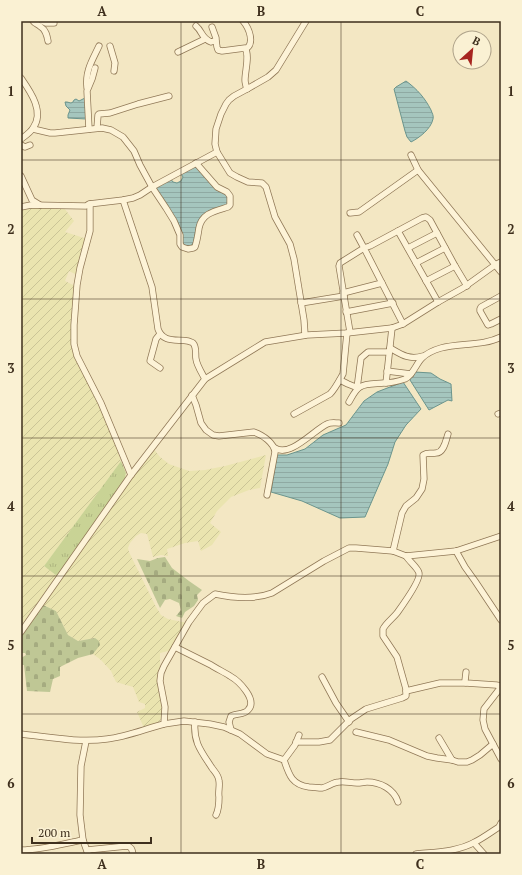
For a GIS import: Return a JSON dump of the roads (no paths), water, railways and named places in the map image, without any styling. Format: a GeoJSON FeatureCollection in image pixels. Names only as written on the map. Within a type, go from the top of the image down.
{"type":"FeatureCollection","features":[{"type":"Feature","properties":{"kind":"street"},"geometry":{"type":"LineString","coordinates":[[33,21],[45,30],[48,41]]}},
{"type":"Feature","properties":{"kind":"street"},"geometry":{"type":"LineString","coordinates":[[42,21],[46,23],[54,23]]}},
{"type":"Feature","properties":{"kind":"street"},"geometry":{"type":"LineString","coordinates":[[212,27],[218,50],[222,52],[244,48],[246,49],[250,47],[250,36],[249,30],[244,21]]}},
{"type":"Feature","properties":{"kind":"street"},"geometry":{"type":"LineString","coordinates":[[305,335],[294,259],[290,244],[276,216],[266,187],[262,183],[248,182],[230,173],[217,152],[215,144],[216,129],[226,104],[234,96],[268,77],[276,70],[306,21]]}},
{"type":"Feature","properties":{"kind":"street"},"geometry":{"type":"LineString","coordinates":[[196,26],[203,38],[211,42],[216,41]]}},
{"type":"Feature","properties":{"kind":"street"},"geometry":{"type":"LineString","coordinates":[[178,52],[205,39]]}},
{"type":"Feature","properties":{"kind":"street"},"geometry":{"type":"LineString","coordinates":[[88,129],[87,73],[90,63],[99,46]]}},
{"type":"Feature","properties":{"kind":"street"},"geometry":{"type":"LineString","coordinates":[[110,46],[115,63],[114,71]]}},
{"type":"Feature","properties":{"kind":"street"},"geometry":{"type":"LineString","coordinates":[[246,49],[245,81],[247,89]]}},
{"type":"Feature","properties":{"kind":"street"},"geometry":{"type":"LineString","coordinates":[[87,90],[95,68]]}},
{"type":"Feature","properties":{"kind":"street"},"geometry":{"type":"LineString","coordinates":[[21,78],[34,98],[37,110],[36,123],[33,129],[21,139]]}},
{"type":"Feature","properties":{"kind":"street"},"geometry":{"type":"LineString","coordinates":[[97,128],[99,114],[110,113],[169,96]]}},
{"type":"Feature","properties":{"kind":"street"},"geometry":{"type":"LineString","coordinates":[[33,129],[50,134],[106,128],[123,137],[134,151],[140,166],[174,222],[180,235],[180,244],[185,248],[195,247],[200,224],[205,216],[228,207],[231,199],[227,192],[217,187],[196,163]]}},
{"type":"Feature","properties":{"kind":"street"},"geometry":{"type":"LineString","coordinates":[[21,145],[25,147],[30,144]]}},
{"type":"Feature","properties":{"kind":"street"},"geometry":{"type":"LineString","coordinates":[[21,207],[31,205],[86,206],[90,204],[123,200],[140,195],[152,186],[217,152]]}},
{"type":"Feature","properties":{"kind":"street"},"geometry":{"type":"LineString","coordinates":[[411,156],[418,170],[501,272]]}},
{"type":"Feature","properties":{"kind":"street"},"geometry":{"type":"LineString","coordinates":[[350,213],[359,212],[418,170]]}},
{"type":"Feature","properties":{"kind":"street"},"geometry":{"type":"LineString","coordinates":[[21,176],[32,200],[42,206]]}},
{"type":"Feature","properties":{"kind":"street"},"geometry":{"type":"LineString","coordinates":[[123,200],[152,287],[160,334],[163,337],[192,342],[195,346],[197,364],[205,379]]}},
{"type":"Feature","properties":{"kind":"street"},"geometry":{"type":"LineString","coordinates":[[90,204],[90,231],[77,285],[74,344],[77,356],[101,403],[131,475]]}},
{"type":"Feature","properties":{"kind":"street"},"geometry":{"type":"LineString","coordinates":[[294,414],[330,394],[343,374],[348,332],[339,264],[364,248],[422,218],[426,218],[430,220],[467,286]]}},
{"type":"Feature","properties":{"kind":"street"},"geometry":{"type":"LineString","coordinates":[[398,231],[438,302]]}},
{"type":"Feature","properties":{"kind":"street"},"geometry":{"type":"LineString","coordinates":[[408,248],[437,233]]}},
{"type":"Feature","properties":{"kind":"street"},"geometry":{"type":"LineString","coordinates":[[357,235],[403,324]]}},
{"type":"Feature","properties":{"kind":"street"},"geometry":{"type":"LineString","coordinates":[[416,263],[445,248]]}},
{"type":"Feature","properties":{"kind":"street"},"geometry":{"type":"LineString","coordinates":[[21,632],[131,475],[205,379],[265,342],[305,335],[392,328],[403,324],[467,286],[501,262]]}},
{"type":"Feature","properties":{"kind":"street"},"geometry":{"type":"LineString","coordinates":[[426,280],[455,266]]}},
{"type":"Feature","properties":{"kind":"street"},"geometry":{"type":"LineString","coordinates":[[301,303],[343,294],[382,283]]}},
{"type":"Feature","properties":{"kind":"street"},"geometry":{"type":"LineString","coordinates":[[501,296],[480,309],[488,324],[501,319]]}},
{"type":"Feature","properties":{"kind":"street"},"geometry":{"type":"LineString","coordinates":[[346,312],[393,303]]}},
{"type":"Feature","properties":{"kind":"street"},"geometry":{"type":"LineString","coordinates":[[386,384],[392,328]]}},
{"type":"Feature","properties":{"kind":"street"},"geometry":{"type":"LineString","coordinates":[[160,334],[156,339],[150,361],[160,368]]}},
{"type":"Feature","properties":{"kind":"street"},"geometry":{"type":"LineString","coordinates":[[349,402],[358,388],[361,358],[368,352],[390,350],[410,358],[416,358],[442,348],[487,341],[501,337]]}},
{"type":"Feature","properties":{"kind":"street"},"geometry":{"type":"LineString","coordinates":[[340,380],[358,388],[366,385],[386,384],[406,379],[425,355]]}},
{"type":"Feature","properties":{"kind":"street"},"geometry":{"type":"LineString","coordinates":[[387,371],[411,374]]}},
{"type":"Feature","properties":{"kind":"street"},"geometry":{"type":"LineString","coordinates":[[192,395],[200,423],[213,435],[219,436],[254,432],[264,436],[278,450],[296,446],[322,426],[329,423],[339,423]]}},
{"type":"Feature","properties":{"kind":"street"},"geometry":{"type":"LineString","coordinates":[[393,551],[402,513],[406,506],[416,498],[422,489],[424,480],[423,455],[427,452],[440,452],[448,434]]}},
{"type":"Feature","properties":{"kind":"street"},"geometry":{"type":"LineString","coordinates":[[267,495],[275,448]]}},
{"type":"Feature","properties":{"kind":"street"},"geometry":{"type":"LineString","coordinates":[[164,724],[165,707],[160,681],[161,673],[189,622],[203,603],[216,594],[233,597],[263,597],[349,548],[393,551],[406,556],[456,551],[501,536]]}},
{"type":"Feature","properties":{"kind":"street"},"geometry":{"type":"LineString","coordinates":[[456,551],[465,567],[476,581],[501,620]]}},
{"type":"Feature","properties":{"kind":"street"},"geometry":{"type":"LineString","coordinates":[[296,742],[319,742],[330,740],[357,714],[369,707],[404,697],[406,694],[397,657],[383,636],[383,632],[385,626],[397,613],[407,598],[420,574],[406,556]]}},
{"type":"Feature","properties":{"kind":"street"},"geometry":{"type":"LineString","coordinates":[[175,647],[230,675],[246,692],[251,700],[250,707],[244,714],[236,714],[231,716],[231,730]]}},
{"type":"Feature","properties":{"kind":"street"},"geometry":{"type":"LineString","coordinates":[[465,682],[466,672]]}},
{"type":"Feature","properties":{"kind":"street"},"geometry":{"type":"LineString","coordinates":[[322,677],[336,703],[349,722]]}},
{"type":"Feature","properties":{"kind":"street"},"geometry":{"type":"LineString","coordinates":[[406,691],[440,683],[465,682],[468,684],[496,685],[501,687],[484,709],[483,715],[485,729],[501,759]]}},
{"type":"Feature","properties":{"kind":"street"},"geometry":{"type":"LineString","coordinates":[[21,734],[86,741],[108,739],[164,724],[184,721],[210,724],[224,727],[240,734],[268,754],[284,760],[289,773],[298,784],[322,788],[340,782],[374,783],[386,787],[396,796],[398,802]]}},
{"type":"Feature","properties":{"kind":"street"},"geometry":{"type":"LineString","coordinates":[[195,722],[194,732],[196,740],[219,780],[220,805],[216,815]]}},
{"type":"Feature","properties":{"kind":"street"},"geometry":{"type":"LineString","coordinates":[[356,732],[389,740],[428,756],[458,762],[467,762],[493,744]]}},
{"type":"Feature","properties":{"kind":"street"},"geometry":{"type":"LineString","coordinates":[[284,760],[299,735]]}},
{"type":"Feature","properties":{"kind":"street"},"geometry":{"type":"LineString","coordinates":[[439,738],[452,760]]}},
{"type":"Feature","properties":{"kind":"street"},"geometry":{"type":"LineString","coordinates":[[86,741],[81,766],[80,815],[83,840],[88,852],[127,846],[132,849],[133,854]]}},
{"type":"Feature","properties":{"kind":"street"},"geometry":{"type":"LineString","coordinates":[[416,854],[441,852],[460,848],[474,842],[499,827],[501,823]]}},
{"type":"Feature","properties":{"kind":"street"},"geometry":{"type":"LineString","coordinates":[[21,850],[30,852],[83,840]]}},
{"type":"Feature","properties":{"kind":"street"},"geometry":{"type":"LineString","coordinates":[[474,842],[484,854]]}},
{"type":"Feature","properties":{"kind":"water"},"geometry":{"type":"Polygon","coordinates":[[[406,81],[417,91],[429,106],[433,117],[432,123],[427,130],[411,142],[405,131],[394,89],[406,81]]]}},
{"type":"Feature","properties":{"kind":"water"},"geometry":{"type":"Polygon","coordinates":[[[85,98],[86,119],[68,118],[70,110],[66,106],[65,102],[71,103],[76,99],[79,101],[85,98]]]}},
{"type":"Feature","properties":{"kind":"water"},"geometry":{"type":"Polygon","coordinates":[[[196,165],[228,194],[228,205],[205,213],[199,219],[197,224],[193,244],[190,246],[182,246],[180,235],[154,186],[170,178],[173,182],[177,183],[181,181],[183,177],[180,172],[196,165]]]}},
{"type":"Feature","properties":{"kind":"water"},"geometry":{"type":"Polygon","coordinates":[[[415,372],[431,373],[451,384],[452,401],[448,400],[429,410],[410,380],[415,372]]]}},
{"type":"Feature","properties":{"kind":"water"},"geometry":{"type":"Polygon","coordinates":[[[403,382],[421,409],[406,425],[395,442],[388,464],[365,517],[340,518],[302,501],[271,492],[277,455],[287,455],[305,449],[323,435],[346,425],[364,401],[377,392],[403,382]]]}}]}
